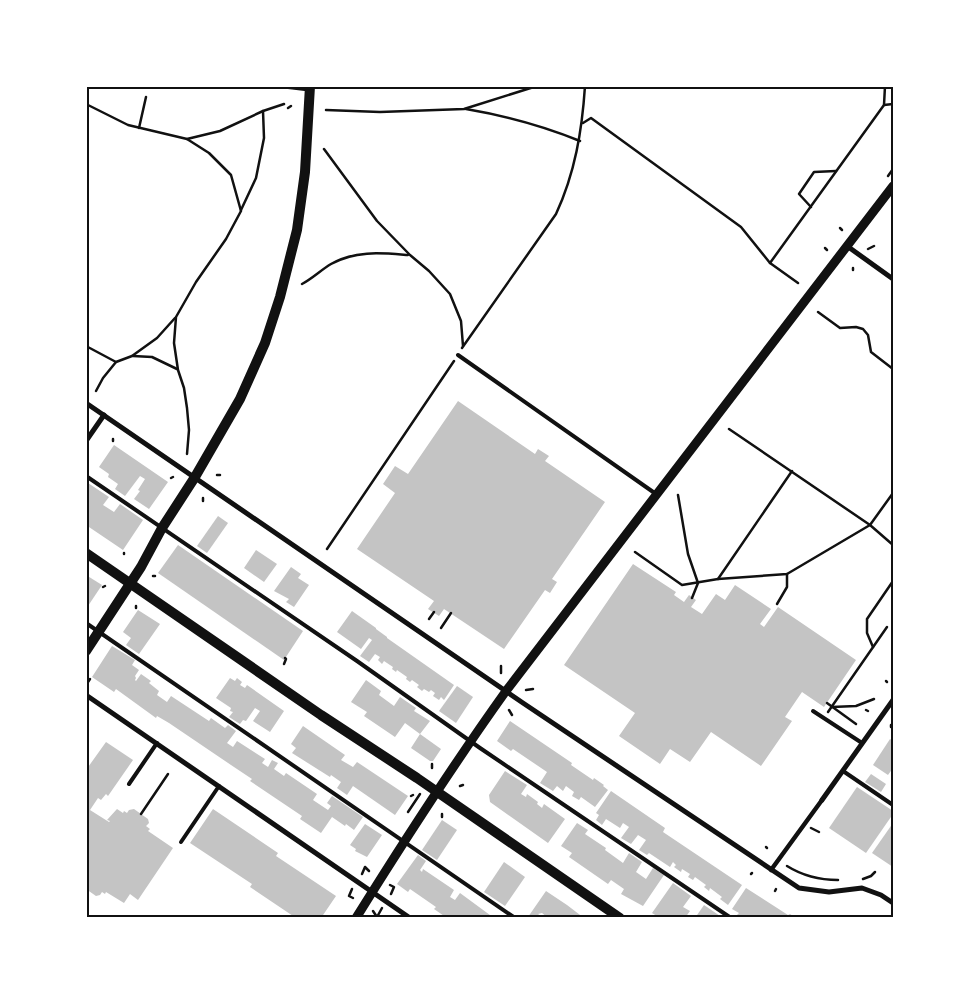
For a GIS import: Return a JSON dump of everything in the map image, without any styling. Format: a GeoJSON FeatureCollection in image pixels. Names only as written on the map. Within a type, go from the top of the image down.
{"type":"FeatureCollection","features":[{"type":"Feature","properties":{"kind":"main road"},"geometry":{"type":"LineString","coordinates":[[86,651],[195,477],[240,399],[265,343],[280,297],[297,230],[305,172],[310,88]]}},
{"type":"Feature","properties":{"kind":"main road"},"geometry":{"type":"LineString","coordinates":[[86,553],[620,918]]}},
{"type":"Feature","properties":{"kind":"street"},"geometry":{"type":"LineString","coordinates":[[284,86],[310,88]]}},
{"type":"Feature","properties":{"kind":"street"},"geometry":{"type":"LineString","coordinates":[[356,918],[403,841],[470,740],[893,186]]}},
{"type":"Feature","properties":{"kind":"street"},"geometry":{"type":"LineString","coordinates":[[847,246],[893,279]]}},
{"type":"Feature","properties":{"kind":"street"},"geometry":{"type":"LineString","coordinates":[[86,403],[506,691],[798,888],[829,892],[862,888],[881,895],[893,903]]}},
{"type":"Feature","properties":{"kind":"street"},"geometry":{"type":"LineString","coordinates":[[86,441],[104,415]]}},
{"type":"Feature","properties":{"kind":"street"},"geometry":{"type":"LineString","coordinates":[[86,694],[410,918]]}},
{"type":"Feature","properties":{"kind":"street"},"geometry":{"type":"LineString","coordinates":[[771,870],[862,743],[891,707],[893,700]]}},
{"type":"Feature","properties":{"kind":"lane"},"geometry":{"type":"LineString","coordinates":[[458,355],[656,494]]}},
{"type":"Feature","properties":{"kind":"lane"},"geometry":{"type":"LineString","coordinates":[[86,476],[731,918]]}},
{"type":"Feature","properties":{"kind":"lane"},"geometry":{"type":"LineString","coordinates":[[86,623],[515,918]]}},
{"type":"Feature","properties":{"kind":"lane"},"geometry":{"type":"LineString","coordinates":[[813,711],[862,743]]}},
{"type":"Feature","properties":{"kind":"lane"},"geometry":{"type":"LineString","coordinates":[[129,784],[158,743]]}},
{"type":"Feature","properties":{"kind":"lane"},"geometry":{"type":"LineString","coordinates":[[843,771],[893,805]]}},
{"type":"Feature","properties":{"kind":"lane"},"geometry":{"type":"LineString","coordinates":[[180,842],[219,785]]}},
{"type":"Feature","properties":{"kind":"path"},"geometry":{"type":"LineString","coordinates":[[464,109],[536,86]]}},
{"type":"Feature","properties":{"kind":"path"},"geometry":{"type":"LineString","coordinates":[[327,549],[463,347],[556,214],[566,194],[580,141],[585,86]]}},
{"type":"Feature","properties":{"kind":"path"},"geometry":{"type":"LineString","coordinates":[[770,263],[884,105],[885,86]]}},
{"type":"Feature","properties":{"kind":"path"},"geometry":{"type":"LineString","coordinates":[[139,128],[146,97]]}},
{"type":"Feature","properties":{"kind":"path"},"geometry":{"type":"LineString","coordinates":[[86,104],[128,125],[188,139],[209,153],[231,175],[241,211]]}},
{"type":"Feature","properties":{"kind":"path"},"geometry":{"type":"LineString","coordinates":[[188,139],[220,131],[263,111],[284,104]]}},
{"type":"Feature","properties":{"kind":"path"},"geometry":{"type":"LineString","coordinates":[[884,105],[893,104]]}},
{"type":"Feature","properties":{"kind":"path"},"geometry":{"type":"LineString","coordinates":[[326,110],[380,112],[464,109],[508,116],[548,128],[580,141]]}},
{"type":"Feature","properties":{"kind":"path"},"geometry":{"type":"LineString","coordinates":[[96,391],[103,378],[116,362],[132,356],[156,338],[176,317],[196,282],[226,239],[256,178],[264,138],[263,111]]}},
{"type":"Feature","properties":{"kind":"path"},"geometry":{"type":"LineString","coordinates":[[583,123],[592,118],[741,227],[770,263],[798,283]]}},
{"type":"Feature","properties":{"kind":"path"},"geometry":{"type":"LineString","coordinates":[[324,149],[377,221],[450,294],[461,321],[463,347]]}},
{"type":"Feature","properties":{"kind":"path"},"geometry":{"type":"LineString","coordinates":[[811,207],[799,194],[814,172],[836,172]]}},
{"type":"Feature","properties":{"kind":"path"},"geometry":{"type":"LineString","coordinates":[[868,249],[874,246]]}},
{"type":"Feature","properties":{"kind":"path"},"geometry":{"type":"LineString","coordinates":[[302,284],[331,264],[353,255],[381,253],[410,255]]}},
{"type":"Feature","properties":{"kind":"path"},"geometry":{"type":"LineString","coordinates":[[818,312],[840,328],[856,327],[863,329],[868,335],[871,352],[893,368]]}},
{"type":"Feature","properties":{"kind":"path"},"geometry":{"type":"LineString","coordinates":[[176,317],[174,343],[187,408],[189,430],[187,454]]}},
{"type":"Feature","properties":{"kind":"path"},"geometry":{"type":"LineString","coordinates":[[86,346],[116,362]]}},
{"type":"Feature","properties":{"kind":"path"},"geometry":{"type":"LineString","coordinates":[[132,356],[152,357],[178,370]]}},
{"type":"Feature","properties":{"kind":"path"},"geometry":{"type":"LineString","coordinates":[[729,429],[870,525],[893,544]]}},
{"type":"Feature","properties":{"kind":"path"},"geometry":{"type":"LineString","coordinates":[[718,579],[792,472]]}},
{"type":"Feature","properties":{"kind":"path"},"geometry":{"type":"LineString","coordinates":[[634,552],[682,585],[718,579],[788,574],[870,525],[893,493]]}},
{"type":"Feature","properties":{"kind":"path"},"geometry":{"type":"LineString","coordinates":[[678,495],[688,554],[698,583],[692,598]]}},
{"type":"Feature","properties":{"kind":"path"},"geometry":{"type":"LineString","coordinates":[[777,604],[787,587],[788,574]]}},
{"type":"Feature","properties":{"kind":"path"},"geometry":{"type":"LineString","coordinates":[[873,647],[867,633],[867,619],[893,581]]}},
{"type":"Feature","properties":{"kind":"path"},"geometry":{"type":"LineString","coordinates":[[429,619],[434,612]]}},
{"type":"Feature","properties":{"kind":"path"},"geometry":{"type":"LineString","coordinates":[[441,628],[450,613]]}},
{"type":"Feature","properties":{"kind":"path"},"geometry":{"type":"LineString","coordinates":[[824,718],[887,627]]}},
{"type":"Feature","properties":{"kind":"path"},"geometry":{"type":"LineString","coordinates":[[284,664],[285,658]]}},
{"type":"Feature","properties":{"kind":"path"},"geometry":{"type":"LineString","coordinates":[[501,666],[501,673]]}},
{"type":"Feature","properties":{"kind":"path"},"geometry":{"type":"LineString","coordinates":[[86,685],[90,679]]}},
{"type":"Feature","properties":{"kind":"path"},"geometry":{"type":"LineString","coordinates":[[526,690],[533,689]]}},
{"type":"Feature","properties":{"kind":"path"},"geometry":{"type":"LineString","coordinates":[[832,707],[856,706],[874,699]]}},
{"type":"Feature","properties":{"kind":"path"},"geometry":{"type":"LineString","coordinates":[[827,703],[856,724]]}},
{"type":"Feature","properties":{"kind":"path"},"geometry":{"type":"LineString","coordinates":[[509,710],[512,715]]}},
{"type":"Feature","properties":{"kind":"path"},"geometry":{"type":"LineString","coordinates":[[141,814],[168,774]]}},
{"type":"Feature","properties":{"kind":"path"},"geometry":{"type":"LineString","coordinates":[[787,866],[806,876],[820,880],[844,880]]}},
{"type":"Feature","properties":{"kind":"path"},"geometry":{"type":"LineString","coordinates":[[362,874],[365,867],[369,871]]}},
{"type":"Feature","properties":{"kind":"path"},"geometry":{"type":"LineString","coordinates":[[858,879],[871,876],[875,872]]}},
{"type":"Feature","properties":{"kind":"path"},"geometry":{"type":"LineString","coordinates":[[390,885],[394,886],[390,894]]}},
{"type":"Feature","properties":{"kind":"path"},"geometry":{"type":"LineString","coordinates":[[353,888],[348,896],[354,898]]}},
{"type":"Feature","properties":{"kind":"path"},"geometry":{"type":"LineString","coordinates":[[372,910],[377,917],[382,907]]}},
{"type":"Feature","properties":{"kind":"building"},"geometry":{"type":"Polygon","coordinates":[[[458,401],[535,454],[538,449],[549,456],[545,461],[605,502],[552,579],[557,582],[550,593],[545,590],[504,649],[444,609],[439,616],[428,609],[434,601],[357,549],[395,493],[383,484],[395,466],[408,474],[458,401]]]}},
{"type":"Feature","properties":{"kind":"building"},"geometry":{"type":"Polygon","coordinates":[[[114,445],[168,482],[149,509],[134,499],[145,479],[140,476],[125,496],[115,489],[118,484],[99,467],[114,445]]]}},
{"type":"Feature","properties":{"kind":"building"},"geometry":{"type":"Polygon","coordinates":[[[88,483],[109,497],[103,505],[114,512],[120,504],[143,520],[123,550],[86,525],[86,485],[88,483]]]}},
{"type":"Feature","properties":{"kind":"building"},"geometry":{"type":"Polygon","coordinates":[[[218,516],[228,523],[207,553],[197,546],[218,516]]]}},
{"type":"Feature","properties":{"kind":"building"},"geometry":{"type":"Polygon","coordinates":[[[178,545],[303,631],[284,660],[158,573],[178,545]]]}},
{"type":"Feature","properties":{"kind":"building"},"geometry":{"type":"Polygon","coordinates":[[[256,550],[277,564],[264,582],[244,568],[256,550]]]}},
{"type":"Feature","properties":{"kind":"building"},"geometry":{"type":"Polygon","coordinates":[[[633,564],[676,592],[674,595],[684,602],[689,595],[696,600],[691,607],[702,614],[716,594],[725,600],[735,585],[771,609],[760,624],[764,627],[778,607],[856,660],[824,707],[802,692],[785,717],[792,721],[761,766],[711,732],[690,762],[670,749],[660,764],[619,736],[635,713],[564,665],[633,564]]]}},
{"type":"Feature","properties":{"kind":"building"},"geometry":{"type":"Polygon","coordinates":[[[291,567],[301,574],[298,578],[309,585],[294,607],[286,602],[289,599],[274,591],[291,567]]]}},
{"type":"Feature","properties":{"kind":"building"},"geometry":{"type":"Polygon","coordinates":[[[86,575],[102,585],[86,609],[86,575]]]}},
{"type":"Feature","properties":{"kind":"building"},"geometry":{"type":"Polygon","coordinates":[[[138,610],[160,624],[139,654],[126,645],[131,638],[123,632],[138,610]]]}},
{"type":"Feature","properties":{"kind":"building"},"geometry":{"type":"Polygon","coordinates":[[[352,611],[454,685],[444,700],[441,697],[439,700],[433,696],[435,693],[431,690],[429,692],[424,689],[422,691],[417,687],[419,685],[412,680],[410,682],[406,679],[407,677],[392,669],[393,667],[384,661],[382,664],[378,660],[380,657],[375,654],[369,662],[360,656],[372,640],[369,638],[361,649],[337,632],[352,611]]]}},
{"type":"Feature","properties":{"kind":"building"},"geometry":{"type":"Polygon","coordinates":[[[112,646],[135,660],[132,665],[139,670],[135,676],[136,681],[141,674],[151,681],[149,683],[159,691],[157,695],[167,702],[171,696],[209,721],[211,718],[225,728],[228,725],[236,731],[227,743],[233,747],[237,741],[265,759],[262,763],[268,767],[272,760],[278,763],[274,769],[284,776],[286,773],[317,794],[313,800],[328,810],[331,806],[327,803],[332,796],[363,817],[354,830],[332,817],[321,833],[300,819],[302,816],[250,781],[252,779],[169,723],[157,716],[156,718],[116,689],[114,692],[92,677],[112,646]]]}},
{"type":"Feature","properties":{"kind":"building"},"geometry":{"type":"Polygon","coordinates":[[[230,678],[235,681],[237,678],[242,682],[240,685],[245,688],[247,685],[284,711],[270,732],[253,721],[260,711],[255,708],[246,721],[243,720],[240,724],[229,717],[233,712],[230,711],[231,708],[216,698],[230,678]]]}},
{"type":"Feature","properties":{"kind":"building"},"geometry":{"type":"Polygon","coordinates":[[[366,680],[381,691],[379,695],[394,706],[400,697],[416,708],[414,711],[430,721],[420,734],[405,723],[395,737],[364,716],[367,712],[351,702],[366,680]]]}},
{"type":"Feature","properties":{"kind":"building"},"geometry":{"type":"Polygon","coordinates":[[[457,686],[473,697],[456,723],[439,711],[457,686]]]}},
{"type":"Feature","properties":{"kind":"building"},"geometry":{"type":"Polygon","coordinates":[[[510,721],[572,763],[571,765],[593,780],[594,778],[604,785],[608,790],[595,807],[581,797],[579,800],[572,796],[574,792],[566,786],[563,791],[557,786],[553,791],[540,783],[547,772],[513,749],[511,751],[497,741],[510,721]]]}},
{"type":"Feature","properties":{"kind":"building"},"geometry":{"type":"Polygon","coordinates":[[[303,726],[345,755],[341,760],[353,767],[357,762],[408,796],[395,815],[353,786],[347,795],[337,788],[341,782],[292,753],[296,748],[291,744],[303,726]]]}},
{"type":"Feature","properties":{"kind":"building"},"geometry":{"type":"Polygon","coordinates":[[[420,734],[441,749],[433,761],[430,761],[411,748],[420,734]]]}},
{"type":"Feature","properties":{"kind":"building"},"geometry":{"type":"Polygon","coordinates":[[[890,739],[893,741],[893,768],[888,775],[873,765],[890,739]]]}},
{"type":"Feature","properties":{"kind":"building"},"geometry":{"type":"Polygon","coordinates":[[[106,742],[133,760],[108,796],[106,794],[101,800],[98,798],[90,810],[109,822],[107,820],[117,809],[127,813],[129,810],[134,809],[148,819],[149,823],[146,826],[150,829],[148,831],[173,848],[138,900],[130,894],[124,903],[106,892],[96,896],[86,889],[86,770],[106,742]]]}},
{"type":"Feature","properties":{"kind":"building"},"geometry":{"type":"Polygon","coordinates":[[[505,771],[527,785],[521,794],[526,797],[527,794],[538,802],[537,804],[542,808],[544,804],[565,819],[548,843],[490,802],[489,795],[505,771]]]}},
{"type":"Feature","properties":{"kind":"building"},"geometry":{"type":"Polygon","coordinates":[[[871,774],[886,784],[881,792],[865,782],[871,774]]]}},
{"type":"Feature","properties":{"kind":"building"},"geometry":{"type":"Polygon","coordinates":[[[857,787],[893,811],[893,814],[866,853],[829,828],[857,787]]]}},
{"type":"Feature","properties":{"kind":"building"},"geometry":{"type":"Polygon","coordinates":[[[611,791],[665,828],[663,832],[742,885],[728,905],[720,899],[722,897],[710,888],[709,891],[704,887],[706,885],[695,877],[693,880],[688,877],[690,874],[682,869],[681,872],[674,867],[676,865],[673,862],[670,867],[649,853],[647,855],[639,850],[646,840],[638,835],[631,844],[621,838],[629,827],[623,823],[620,828],[606,819],[602,825],[596,820],[599,815],[596,813],[611,791]]]}},
{"type":"Feature","properties":{"kind":"building"},"geometry":{"type":"Polygon","coordinates":[[[213,809],[278,853],[276,856],[336,896],[321,918],[296,918],[250,887],[252,884],[190,843],[213,809]]]}},
{"type":"Feature","properties":{"kind":"building"},"geometry":{"type":"Polygon","coordinates":[[[442,820],[457,830],[437,860],[422,850],[442,820]]]}},
{"type":"Feature","properties":{"kind":"building"},"geometry":{"type":"Polygon","coordinates":[[[577,823],[588,830],[585,834],[606,848],[605,850],[623,863],[629,853],[642,862],[636,872],[646,879],[653,868],[664,875],[643,906],[621,894],[624,889],[611,880],[608,884],[569,857],[572,853],[561,846],[577,823]]]}},
{"type":"Feature","properties":{"kind":"building"},"geometry":{"type":"Polygon","coordinates":[[[893,823],[893,867],[872,853],[893,823]]]}},
{"type":"Feature","properties":{"kind":"building"},"geometry":{"type":"Polygon","coordinates":[[[365,824],[382,835],[367,857],[355,851],[356,849],[350,845],[365,824]]]}},
{"type":"Feature","properties":{"kind":"building"},"geometry":{"type":"Polygon","coordinates":[[[418,855],[426,861],[420,870],[422,872],[423,869],[454,890],[450,897],[455,900],[460,893],[494,918],[447,918],[434,909],[436,907],[410,889],[408,892],[397,884],[418,855]]]}},
{"type":"Feature","properties":{"kind":"building"},"geometry":{"type":"Polygon","coordinates":[[[504,862],[525,877],[505,906],[484,892],[504,862]]]}},
{"type":"Feature","properties":{"kind":"building"},"geometry":{"type":"Polygon","coordinates":[[[673,883],[691,896],[683,907],[690,911],[685,918],[660,918],[652,913],[673,883]]]}},
{"type":"Feature","properties":{"kind":"building"},"geometry":{"type":"Polygon","coordinates":[[[746,888],[788,915],[790,914],[796,918],[742,918],[737,915],[739,913],[732,909],[746,888]]]}},
{"type":"Feature","properties":{"kind":"building"},"geometry":{"type":"Polygon","coordinates":[[[546,891],[584,918],[548,918],[542,913],[538,914],[541,916],[539,918],[528,917],[546,891]]]}},
{"type":"Feature","properties":{"kind":"building"},"geometry":{"type":"Polygon","coordinates":[[[704,905],[723,918],[695,918],[704,905]]]}}]}
